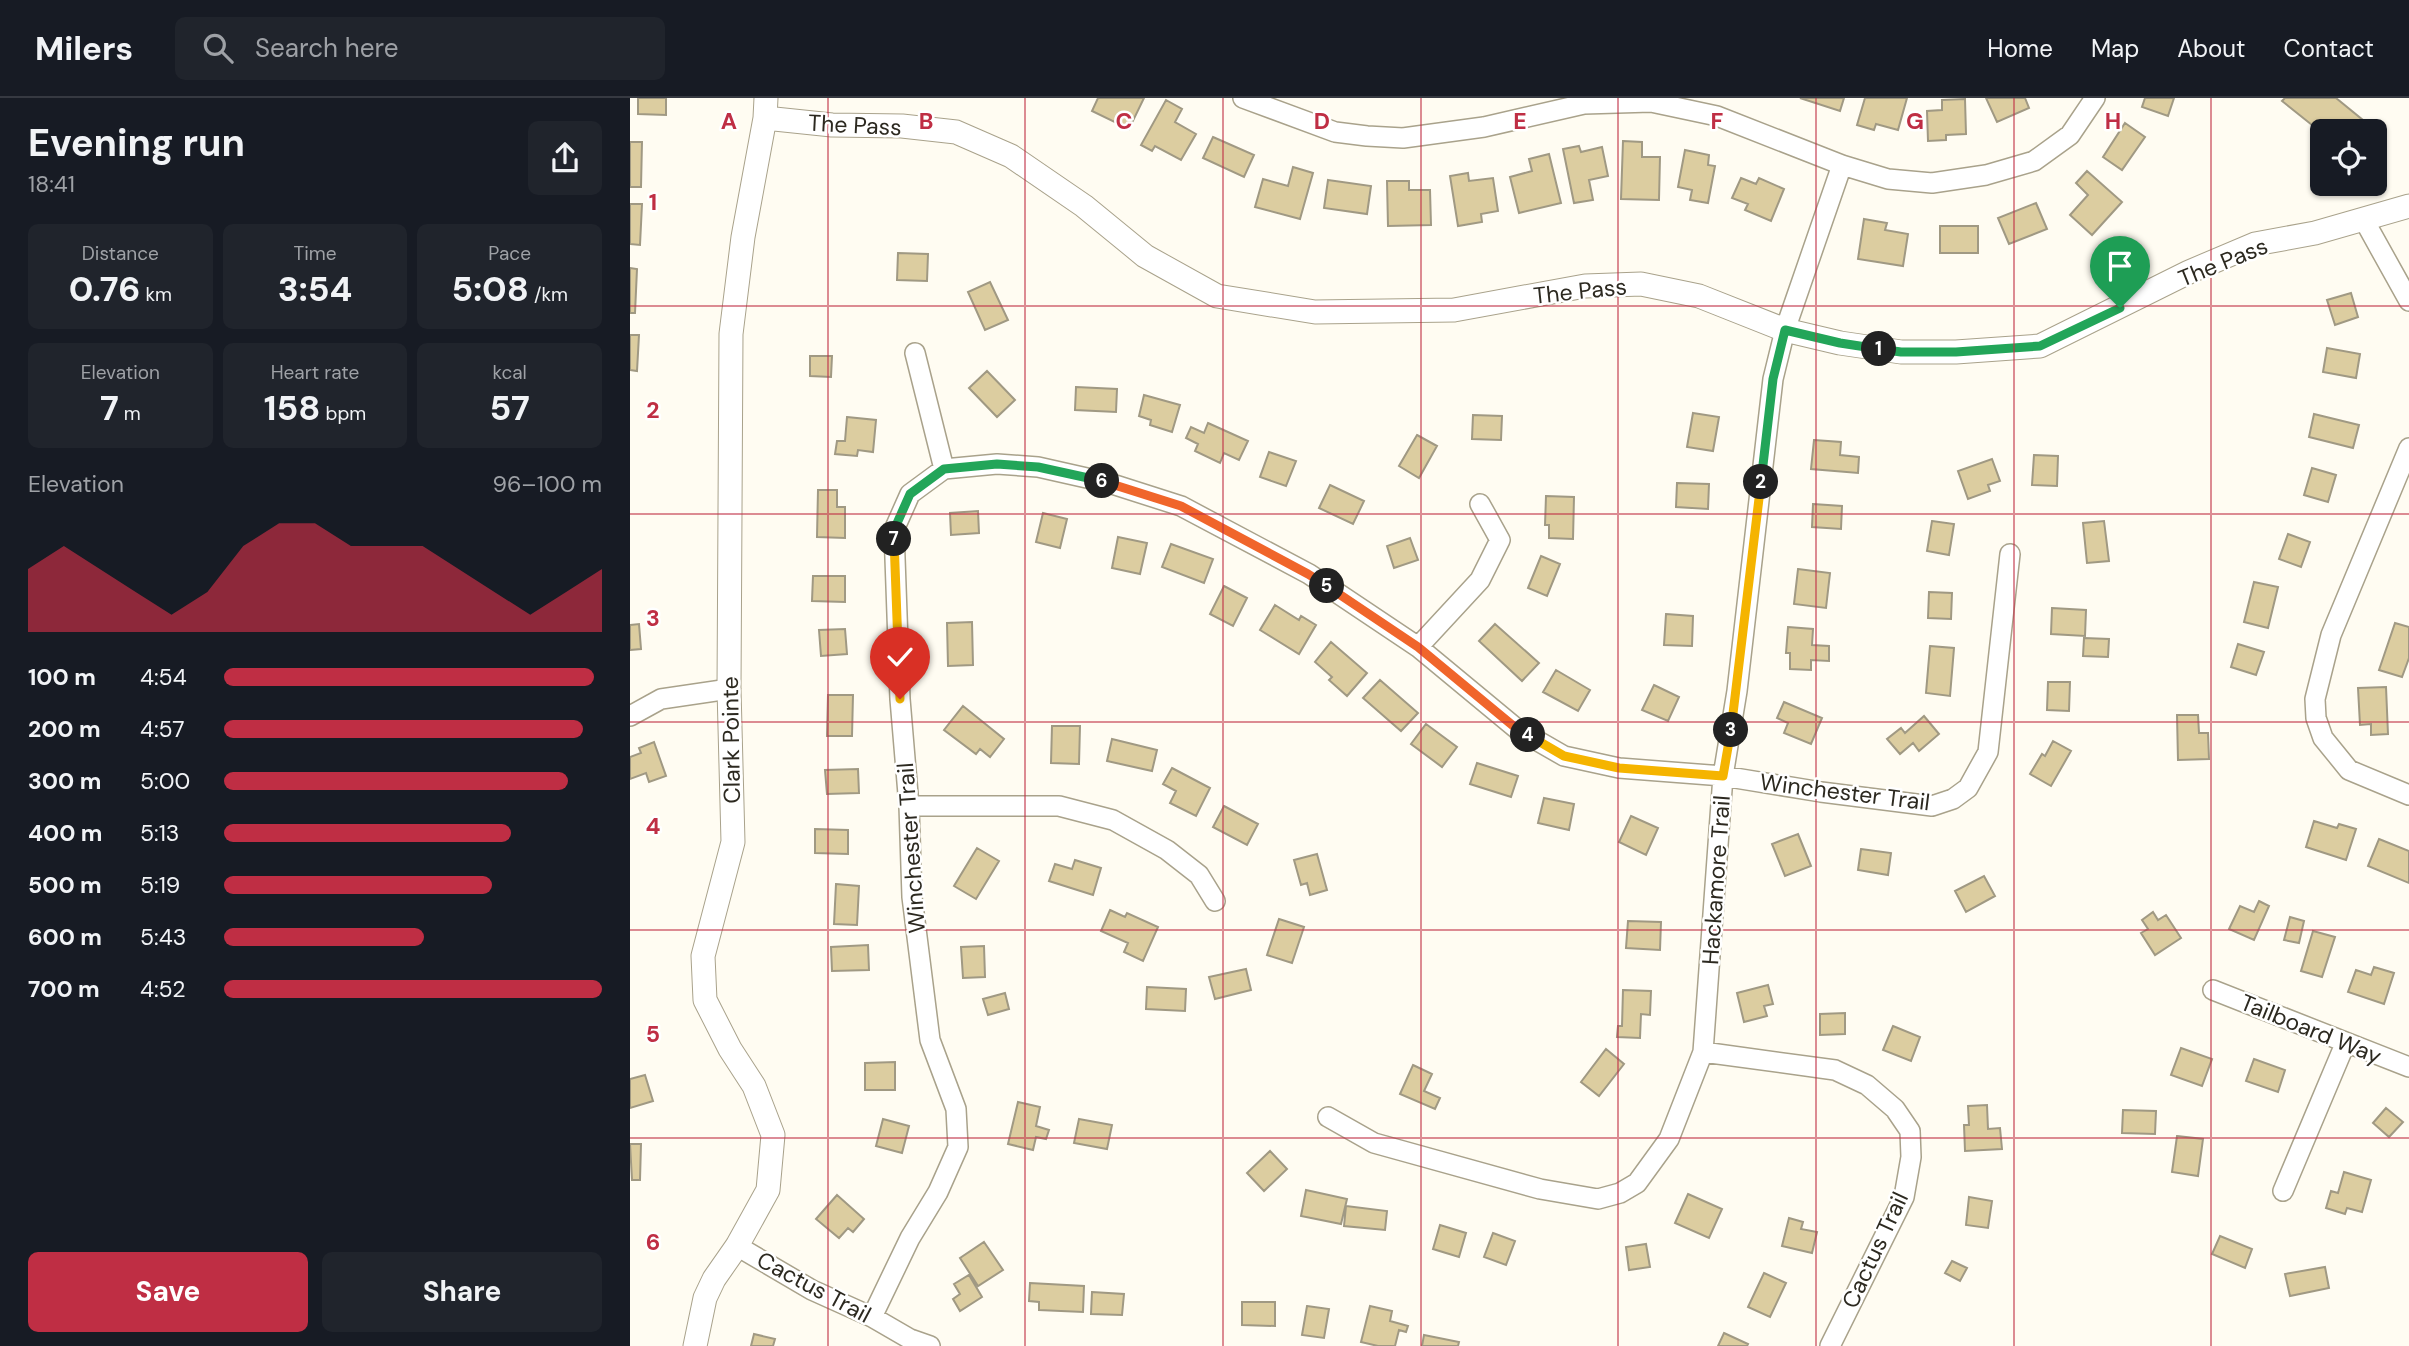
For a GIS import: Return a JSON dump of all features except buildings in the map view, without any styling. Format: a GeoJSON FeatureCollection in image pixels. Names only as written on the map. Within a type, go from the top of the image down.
{"type":"FeatureCollection","features":[{"type":"Feature","properties":{"kind":"street"},"geometry":{"type":"LineString","coordinates":[[1243,98],[1335,132],[1403,138],[1484,127],[1584,104],[1651,102],[1717,116],[1888,179],[1932,183],[1986,175],[2034,161],[2070,135],[2095,98]]}},
{"type":"Feature","properties":{"kind":"street","name":"The Pass"},"geometry":{"type":"LineString","coordinates":[[765,108],[832,125],[902,126],[956,132],[1011,156],[1084,206],[1145,256],[1217,296],[1315,312],[1454,310],[1586,286],[1642,284],[1699,296],[1785,330],[1840,343],[1901,352],[1956,352],[2040,346],[2189,272],[2255,244],[2364,220],[2409,206]]}},
{"type":"Feature","properties":{"kind":"street","name":"Clark Pointe"},"geometry":{"type":"LineString","coordinates":[[695,1346],[705,1298],[768,1190],[773,1135],[754,1086],[730,1049],[705,999],[703,956],[733,842],[729,689],[731,334],[743,237],[765,108]]}},
{"type":"Feature","properties":{"kind":"street","name":"Hackamore Trail"},"geometry":{"type":"LineString","coordinates":[[1328,1117],[1374,1143],[1540,1189],[1598,1199],[1620,1193],[1637,1183],[1669,1139],[1703,1052],[1723,776],[1739,678],[1773,379],[1785,330],[1842,164]]}},
{"type":"Feature","properties":{"kind":"street"},"geometry":{"type":"LineString","coordinates":[[2364,220],[2409,301]]}},
{"type":"Feature","properties":{"kind":"street"},"geometry":{"type":"LineString","coordinates":[[915,353],[944,469]]}},
{"type":"Feature","properties":{"kind":"street"},"geometry":{"type":"LineString","coordinates":[[2409,448],[2331,635],[2315,699],[2316,718],[2323,738],[2349,770],[2409,795]]}},
{"type":"Feature","properties":{"kind":"street","name":"Winchester Trail"},"geometry":{"type":"LineString","coordinates":[[872,1317],[910,1238],[938,1192],[958,1147],[956,1109],[930,1040],[912,897],[900,699],[894,530],[910,494],[944,469],[997,464],[1038,467],[1109,482],[1181,506],[1308,574],[1418,647],[1517,729],[1564,756],[1619,768],[1723,776],[1932,806],[1953,799],[1968,788],[1988,752],[2010,554]]}},
{"type":"Feature","properties":{"kind":"street"},"geometry":{"type":"LineString","coordinates":[[1418,647],[1480,580],[1500,540],[1480,504]]}},
{"type":"Feature","properties":{"kind":"street"},"geometry":{"type":"LineString","coordinates":[[630,716],[661,699],[729,689]]}},
{"type":"Feature","properties":{"kind":"street"},"geometry":{"type":"LineString","coordinates":[[908,806],[1059,806],[1113,820],[1167,850],[1199,875],[1215,901]]}},
{"type":"Feature","properties":{"kind":"street","name":"Tailboard Way"},"geometry":{"type":"LineString","coordinates":[[2213,990],[2409,1067]]}},
{"type":"Feature","properties":{"kind":"street"},"geometry":{"type":"LineString","coordinates":[[2283,1191],[2345,1044]]}},
{"type":"Feature","properties":{"kind":"street","name":"Cactus Trail"},"geometry":{"type":"LineString","coordinates":[[1703,1052],[1835,1070],[1867,1086],[1895,1109],[1910,1131],[1911,1157],[1905,1197],[1830,1346]]}},
{"type":"Feature","properties":{"kind":"street","name":"Cactus Trail"},"geometry":{"type":"LineString","coordinates":[[737,1246],[812,1290],[929,1346]]}},
{"type":"Feature","properties":{"kind":"route"},"geometry":{"type":"LineString","coordinates":[[900,699],[894,530],[910,494],[944,469],[997,464],[1038,467],[1109,482],[1181,506],[1308,574],[1418,647],[1517,729],[1564,756],[1619,768],[1723,776],[1737,691],[1765,435],[1773,379],[1785,330],[1840,343],[1901,352],[1956,352],[2040,346],[2120,308]]}}]}
